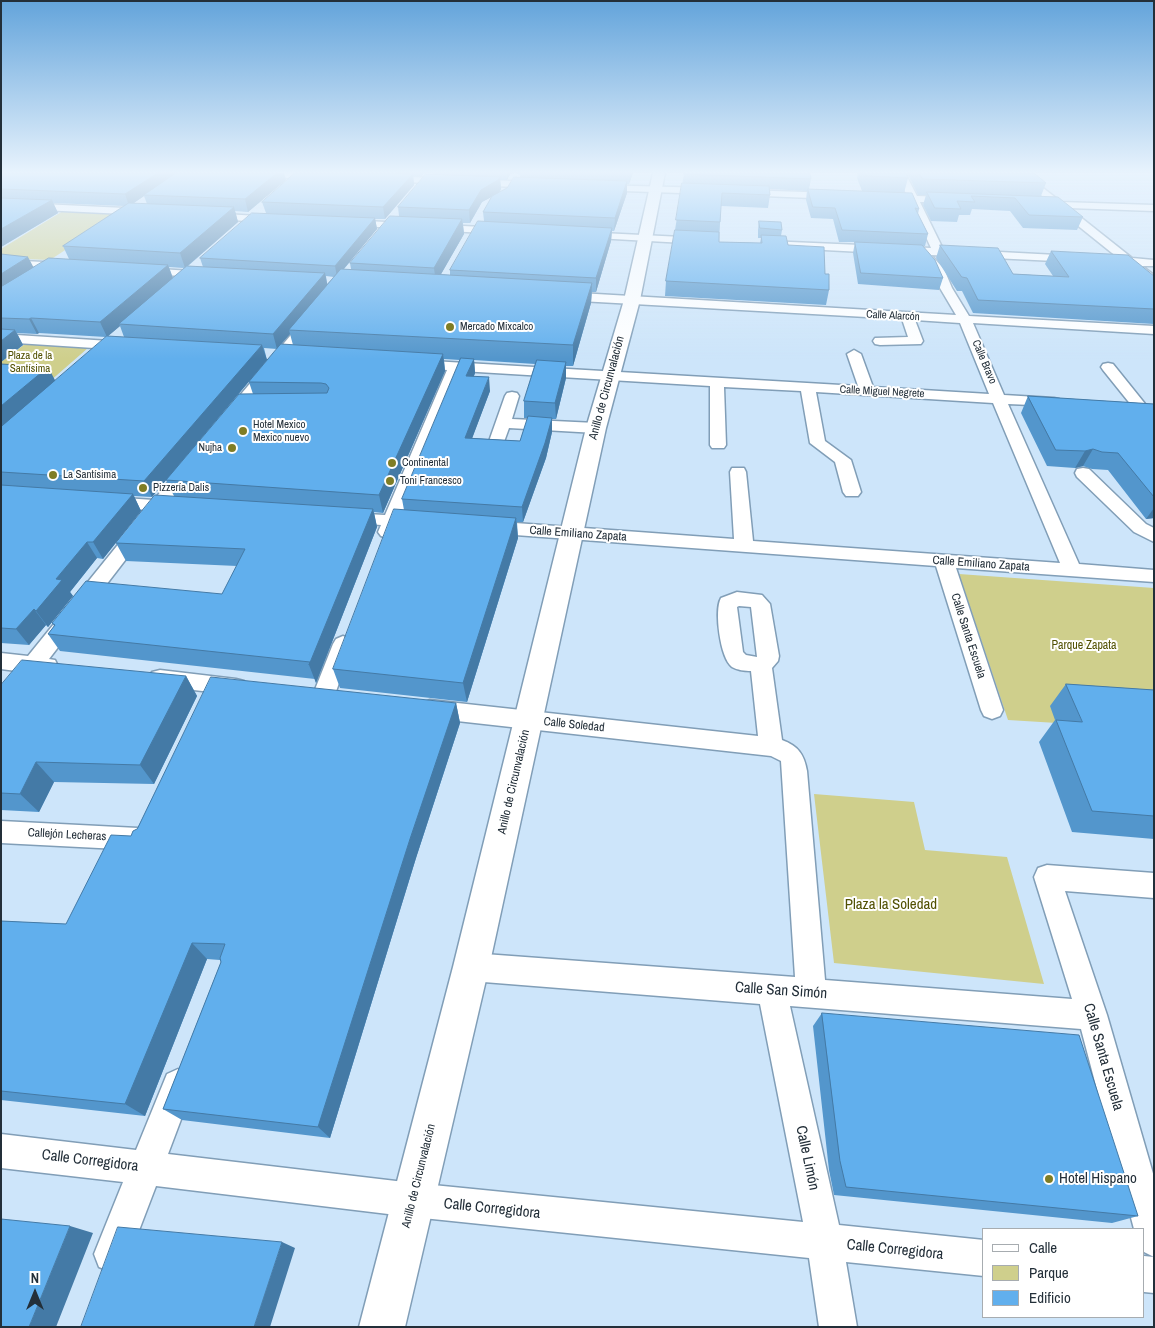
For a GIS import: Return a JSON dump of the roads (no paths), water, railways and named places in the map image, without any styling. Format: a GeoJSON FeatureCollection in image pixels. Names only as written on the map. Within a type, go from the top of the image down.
{"type":"FeatureCollection","features":[{"type":"Feature","properties":{"kind":"main road","name":"Anillo de Circunvalación"},"geometry":{"type":"LineString","coordinates":[[382,1327],[471,967],[596,428],[632,300],[645,235]]}},
{"type":"Feature","properties":{"kind":"street"},"geometry":{"type":"LineString","coordinates":[[376,240],[380,235]]}},
{"type":"Feature","properties":{"kind":"street"},"geometry":{"type":"LineString","coordinates":[[591,235],[715,241]]}},
{"type":"Feature","properties":{"kind":"street"},"geometry":{"type":"LineString","coordinates":[[931,235],[938,251]]}},
{"type":"Feature","properties":{"kind":"street"},"geometry":{"type":"LineString","coordinates":[[1096,235],[1154,281]]}},
{"type":"Feature","properties":{"kind":"street"},"geometry":{"type":"LineString","coordinates":[[1114,235],[1152,264]]}},
{"type":"Feature","properties":{"kind":"street"},"geometry":{"type":"LineString","coordinates":[[836,259],[765,255],[758,244],[938,251],[1152,264]]}},
{"type":"Feature","properties":{"kind":"street"},"geometry":{"type":"LineString","coordinates":[[933,264],[926,259],[925,254],[938,251]]}},
{"type":"Feature","properties":{"kind":"street"},"geometry":{"type":"LineString","coordinates":[[37,276],[68,255]]}},
{"type":"Feature","properties":{"kind":"street"},"geometry":{"type":"LineString","coordinates":[[174,286],[202,261]]}},
{"type":"Feature","properties":{"kind":"street"},"geometry":{"type":"LineString","coordinates":[[1,262],[81,267]]}},
{"type":"Feature","properties":{"kind":"street"},"geometry":{"type":"LineString","coordinates":[[913,263],[933,264]]}},
{"type":"Feature","properties":{"kind":"street","name":"Calle Bravo"},"geometry":{"type":"LineString","coordinates":[[933,264],[938,269],[946,288],[965,320],[1072,570]]}},
{"type":"Feature","properties":{"kind":"street"},"geometry":{"type":"LineString","coordinates":[[130,270],[217,275]]}},
{"type":"Feature","properties":{"kind":"street","name":"Calle Alarcón"},"geometry":{"type":"LineString","coordinates":[[546,295],[1154,330]]}},
{"type":"Feature","properties":{"kind":"street"},"geometry":{"type":"LineString","coordinates":[[222,426],[317,313]]}},
{"type":"Feature","properties":{"kind":"street"},"geometry":{"type":"LineString","coordinates":[[880,341],[916,341],[907,316]]}},
{"type":"Feature","properties":{"kind":"street"},"geometry":{"type":"LineString","coordinates":[[94,358],[122,332]]}},
{"type":"Feature","properties":{"kind":"street"},"geometry":{"type":"LineString","coordinates":[[1,338],[137,347]]}},
{"type":"Feature","properties":{"kind":"street"},"geometry":{"type":"LineString","coordinates":[[854,354],[867,391]]}},
{"type":"Feature","properties":{"kind":"street"},"geometry":{"type":"LineString","coordinates":[[262,355],[301,357]]}},
{"type":"Feature","properties":{"kind":"street","name":"Calle Miguel Negrete"},"geometry":{"type":"LineString","coordinates":[[397,362],[1066,403]]}},
{"type":"Feature","properties":{"kind":"street"},"geometry":{"type":"LineString","coordinates":[[381,548],[456,366]]}},
{"type":"Feature","properties":{"kind":"street"},"geometry":{"type":"LineString","coordinates":[[1108,367],[1147,408]]}},
{"type":"Feature","properties":{"kind":"street"},"geometry":{"type":"LineString","coordinates":[[718,382],[718,445]]}},
{"type":"Feature","properties":{"kind":"street"},"geometry":{"type":"LineString","coordinates":[[808,388],[818,443],[843,460],[852,492]]}},
{"type":"Feature","properties":{"kind":"street"},"geometry":{"type":"LineString","coordinates":[[495,447],[512,396]]}},
{"type":"Feature","properties":{"kind":"street"},"geometry":{"type":"LineString","coordinates":[[240,405],[259,405]]}},
{"type":"Feature","properties":{"kind":"street"},"geometry":{"type":"LineString","coordinates":[[1122,406],[1147,408]]}},
{"type":"Feature","properties":{"kind":"street"},"geometry":{"type":"LineString","coordinates":[[503,423],[596,428]]}},
{"type":"Feature","properties":{"kind":"street"},"geometry":{"type":"LineString","coordinates":[[1,705],[198,455]]}},
{"type":"Feature","properties":{"kind":"street"},"geometry":{"type":"LineString","coordinates":[[738,472],[744,546]]}},
{"type":"Feature","properties":{"kind":"street"},"geometry":{"type":"LineString","coordinates":[[1083,473],[1140,528],[1154,536]]}},
{"type":"Feature","properties":{"kind":"street"},"geometry":{"type":"LineString","coordinates":[[89,500],[196,508]]}},
{"type":"Feature","properties":{"kind":"street"},"geometry":{"type":"LineString","coordinates":[[333,517],[431,523]]}},
{"type":"Feature","properties":{"kind":"street","name":"Calle Emiliano Zapata"},"geometry":{"type":"LineString","coordinates":[[470,526],[1154,576]]}},
{"type":"Feature","properties":{"kind":"street","name":"Calle Santa Escuela"},"geometry":{"type":"LineString","coordinates":[[944,561],[992,710]]}},
{"type":"Feature","properties":{"kind":"street"},"geometry":{"type":"LineString","coordinates":[[323,697],[348,632]]}},
{"type":"Feature","properties":{"kind":"street"},"geometry":{"type":"LineString","coordinates":[[1,661],[71,668]]}},
{"type":"Feature","properties":{"kind":"street"},"geometry":{"type":"LineString","coordinates":[[761,665],[780,749],[792,755],[796,779],[811,993]]}},
{"type":"Feature","properties":{"kind":"street"},"geometry":{"type":"LineString","coordinates":[[139,676],[212,693],[255,689]]}},
{"type":"Feature","properties":{"kind":"street","name":"Calle Soledad"},"geometry":{"type":"LineString","coordinates":[[411,706],[780,749]]}},
{"type":"Feature","properties":{"kind":"street","name":"Callejón Lecheras"},"geometry":{"type":"LineString","coordinates":[[1,832],[142,839],[150,822]]}},
{"type":"Feature","properties":{"kind":"street","name":"Calle Santa Escuela"},"geometry":{"type":"LineString","coordinates":[[1154,886],[1047,876],[1092,1014],[1154,1240]]}},
{"type":"Feature","properties":{"kind":"street","name":"Calle San Simón"},"geometry":{"type":"LineString","coordinates":[[471,967],[1092,1014]]}},
{"type":"Feature","properties":{"kind":"street","name":"Calle Limón"},"geometry":{"type":"LineString","coordinates":[[772,990],[825,1243],[838,1327]]}},
{"type":"Feature","properties":{"kind":"street"},"geometry":{"type":"LineString","coordinates":[[101,1282],[189,1057]]}},
{"type":"Feature","properties":{"kind":"street","name":"Calle Corregidora"},"geometry":{"type":"LineString","coordinates":[[1,1150],[413,1200],[982,1258]]}},
{"type":"Feature","properties":{"kind":"place","name":"Mercado Mixcalco"},"geometry":{"type":"Point","coordinates":[450,327]}},
{"type":"Feature","properties":{"kind":"place","name":"Hotel Mexico Mexico nuevo"},"geometry":{"type":"Point","coordinates":[243,431]}},
{"type":"Feature","properties":{"kind":"place","name":"Nujha"},"geometry":{"type":"Point","coordinates":[232,448]}},
{"type":"Feature","properties":{"kind":"place","name":"Continental"},"geometry":{"type":"Point","coordinates":[392,463]}},
{"type":"Feature","properties":{"kind":"place","name":"La Santísima"},"geometry":{"type":"Point","coordinates":[53,475]}},
{"type":"Feature","properties":{"kind":"place","name":"Toni Francesco"},"geometry":{"type":"Point","coordinates":[390,481]}},
{"type":"Feature","properties":{"kind":"place","name":"Pizzería Dalis"},"geometry":{"type":"Point","coordinates":[143,488]}},
{"type":"Feature","properties":{"kind":"place","name":"Hotel Hispano"},"geometry":{"type":"Point","coordinates":[1049,1179]}},
{"type":"Feature","properties":{"kind":"park label","name":"Plaza de la Santísima"},"geometry":{"type":"Point","coordinates":[30,362]}},
{"type":"Feature","properties":{"kind":"park label","name":"Parque Zapata"},"geometry":{"type":"Point","coordinates":[1084,646]}},
{"type":"Feature","properties":{"kind":"park label","name":"Plaza la Soledad"},"geometry":{"type":"Point","coordinates":[891,905]}}]}
